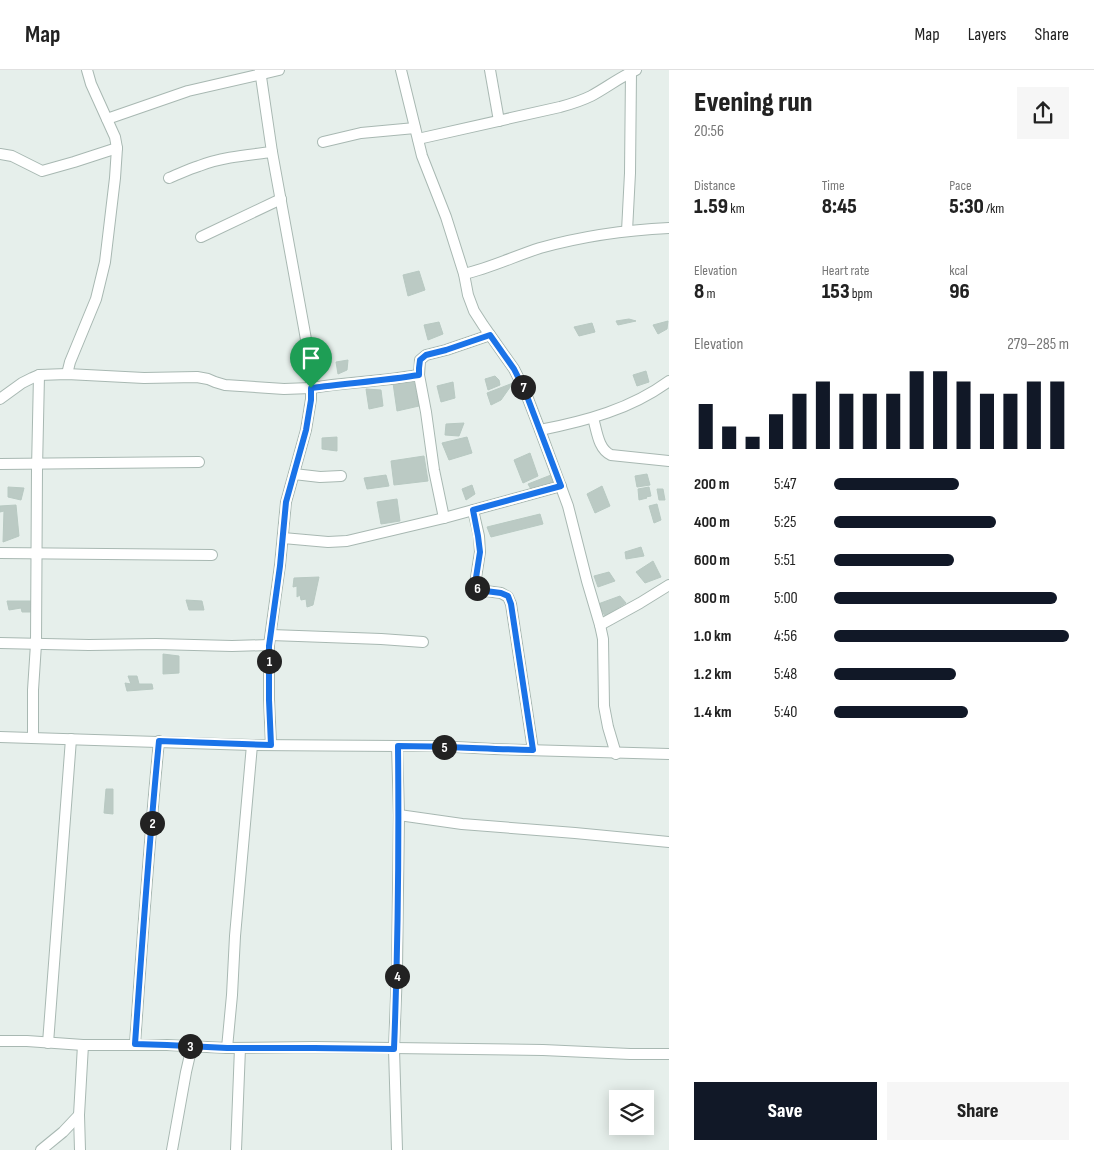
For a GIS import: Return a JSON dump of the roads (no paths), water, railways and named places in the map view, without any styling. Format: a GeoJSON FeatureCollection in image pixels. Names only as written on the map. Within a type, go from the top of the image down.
{"type":"FeatureCollection","features":[{"type":"Feature","properties":{"kind":"street"},"geometry":{"type":"LineString","coordinates":[[67,374],[70,362],[96,299],[106,262],[117,148],[87,70]]}},
{"type":"Feature","properties":{"kind":"street"},"geometry":{"type":"LineString","coordinates":[[107,119],[188,91],[260,72],[279,70]]}},
{"type":"Feature","properties":{"kind":"street"},"geometry":{"type":"LineString","coordinates":[[401,70],[422,156],[446,217],[474,311],[514,369],[525,391],[574,526],[603,639],[604,706],[616,754]]}},
{"type":"Feature","properties":{"kind":"street"},"geometry":{"type":"LineString","coordinates":[[490,70],[499,121]]}},
{"type":"Feature","properties":{"kind":"street"},"geometry":{"type":"LineString","coordinates":[[418,139],[578,102],[592,96],[634,71]]}},
{"type":"Feature","properties":{"kind":"street"},"geometry":{"type":"LineString","coordinates":[[627,231],[634,71]]}},
{"type":"Feature","properties":{"kind":"street"},"geometry":{"type":"LineString","coordinates":[[260,72],[272,152],[310,363],[311,388],[306,430],[286,502],[270,640],[269,700],[271,745]]}},
{"type":"Feature","properties":{"kind":"street"},"geometry":{"type":"LineString","coordinates":[[323,142],[361,133],[415,128]]}},
{"type":"Feature","properties":{"kind":"street"},"geometry":{"type":"LineString","coordinates":[[0,154],[12,156],[42,171],[117,148]]}},
{"type":"Feature","properties":{"kind":"street"},"geometry":{"type":"LineString","coordinates":[[169,178],[199,165],[214,161],[272,152]]}},
{"type":"Feature","properties":{"kind":"street"},"geometry":{"type":"LineString","coordinates":[[201,237],[281,199]]}},
{"type":"Feature","properties":{"kind":"street"},"geometry":{"type":"LineString","coordinates":[[464,274],[517,256],[593,235],[669,228]]}},
{"type":"Feature","properties":{"kind":"street"},"geometry":{"type":"LineString","coordinates":[[444,518],[434,470],[419,375],[420,360],[426,355],[490,335]]}},
{"type":"Feature","properties":{"kind":"street"},"geometry":{"type":"LineString","coordinates":[[0,399],[22,383],[39,375],[67,374],[144,378],[197,377],[225,385],[284,389],[311,388],[419,375]]}},
{"type":"Feature","properties":{"kind":"street"},"geometry":{"type":"LineString","coordinates":[[33,738],[39,375]]}},
{"type":"Feature","properties":{"kind":"street"},"geometry":{"type":"LineString","coordinates":[[540,430],[593,418],[624,408],[669,382]]}},
{"type":"Feature","properties":{"kind":"street"},"geometry":{"type":"LineString","coordinates":[[593,418],[600,444],[605,452],[669,461]]}},
{"type":"Feature","properties":{"kind":"street"},"geometry":{"type":"LineString","coordinates":[[0,464],[198,462]]}},
{"type":"Feature","properties":{"kind":"street"},"geometry":{"type":"LineString","coordinates":[[294,474],[320,477],[341,476]]}},
{"type":"Feature","properties":{"kind":"street"},"geometry":{"type":"LineString","coordinates":[[283,538],[328,542],[347,541],[444,518],[561,486]]}},
{"type":"Feature","properties":{"kind":"street"},"geometry":{"type":"LineString","coordinates":[[473,510],[480,552],[475,584],[478,590],[501,593],[508,596],[511,604],[533,750]]}},
{"type":"Feature","properties":{"kind":"street"},"geometry":{"type":"LineString","coordinates":[[0,553],[212,555]]}},
{"type":"Feature","properties":{"kind":"street"},"geometry":{"type":"LineString","coordinates":[[600,625],[669,586]]}},
{"type":"Feature","properties":{"kind":"street"},"geometry":{"type":"LineString","coordinates":[[0,643],[381,639],[423,642]]}},
{"type":"Feature","properties":{"kind":"street"},"geometry":{"type":"LineString","coordinates":[[0,737],[252,745],[437,746],[494,750],[669,754]]}},
{"type":"Feature","properties":{"kind":"street"},"geometry":{"type":"LineString","coordinates":[[48,1043],[71,739]]}},
{"type":"Feature","properties":{"kind":"street"},"geometry":{"type":"LineString","coordinates":[[135,1044],[159,741]]}},
{"type":"Feature","properties":{"kind":"street"},"geometry":{"type":"LineString","coordinates":[[227,1048],[252,745]]}},
{"type":"Feature","properties":{"kind":"street"},"geometry":{"type":"LineString","coordinates":[[397,1150],[394,1049],[398,970],[398,746]]}},
{"type":"Feature","properties":{"kind":"street"},"geometry":{"type":"LineString","coordinates":[[399,814],[462,824],[669,842]]}},
{"type":"Feature","properties":{"kind":"street"},"geometry":{"type":"LineString","coordinates":[[0,1041],[227,1048],[543,1050],[669,1054]]}},
{"type":"Feature","properties":{"kind":"street"},"geometry":{"type":"LineString","coordinates":[[80,1150],[79,1115],[84,1045]]}},
{"type":"Feature","properties":{"kind":"street"},"geometry":{"type":"LineString","coordinates":[[172,1150],[192,1046]]}},
{"type":"Feature","properties":{"kind":"street"},"geometry":{"type":"LineString","coordinates":[[236,1150],[240,1048]]}},
{"type":"Feature","properties":{"kind":"street"},"geometry":{"type":"LineString","coordinates":[[41,1150],[79,1115]]}}]}
